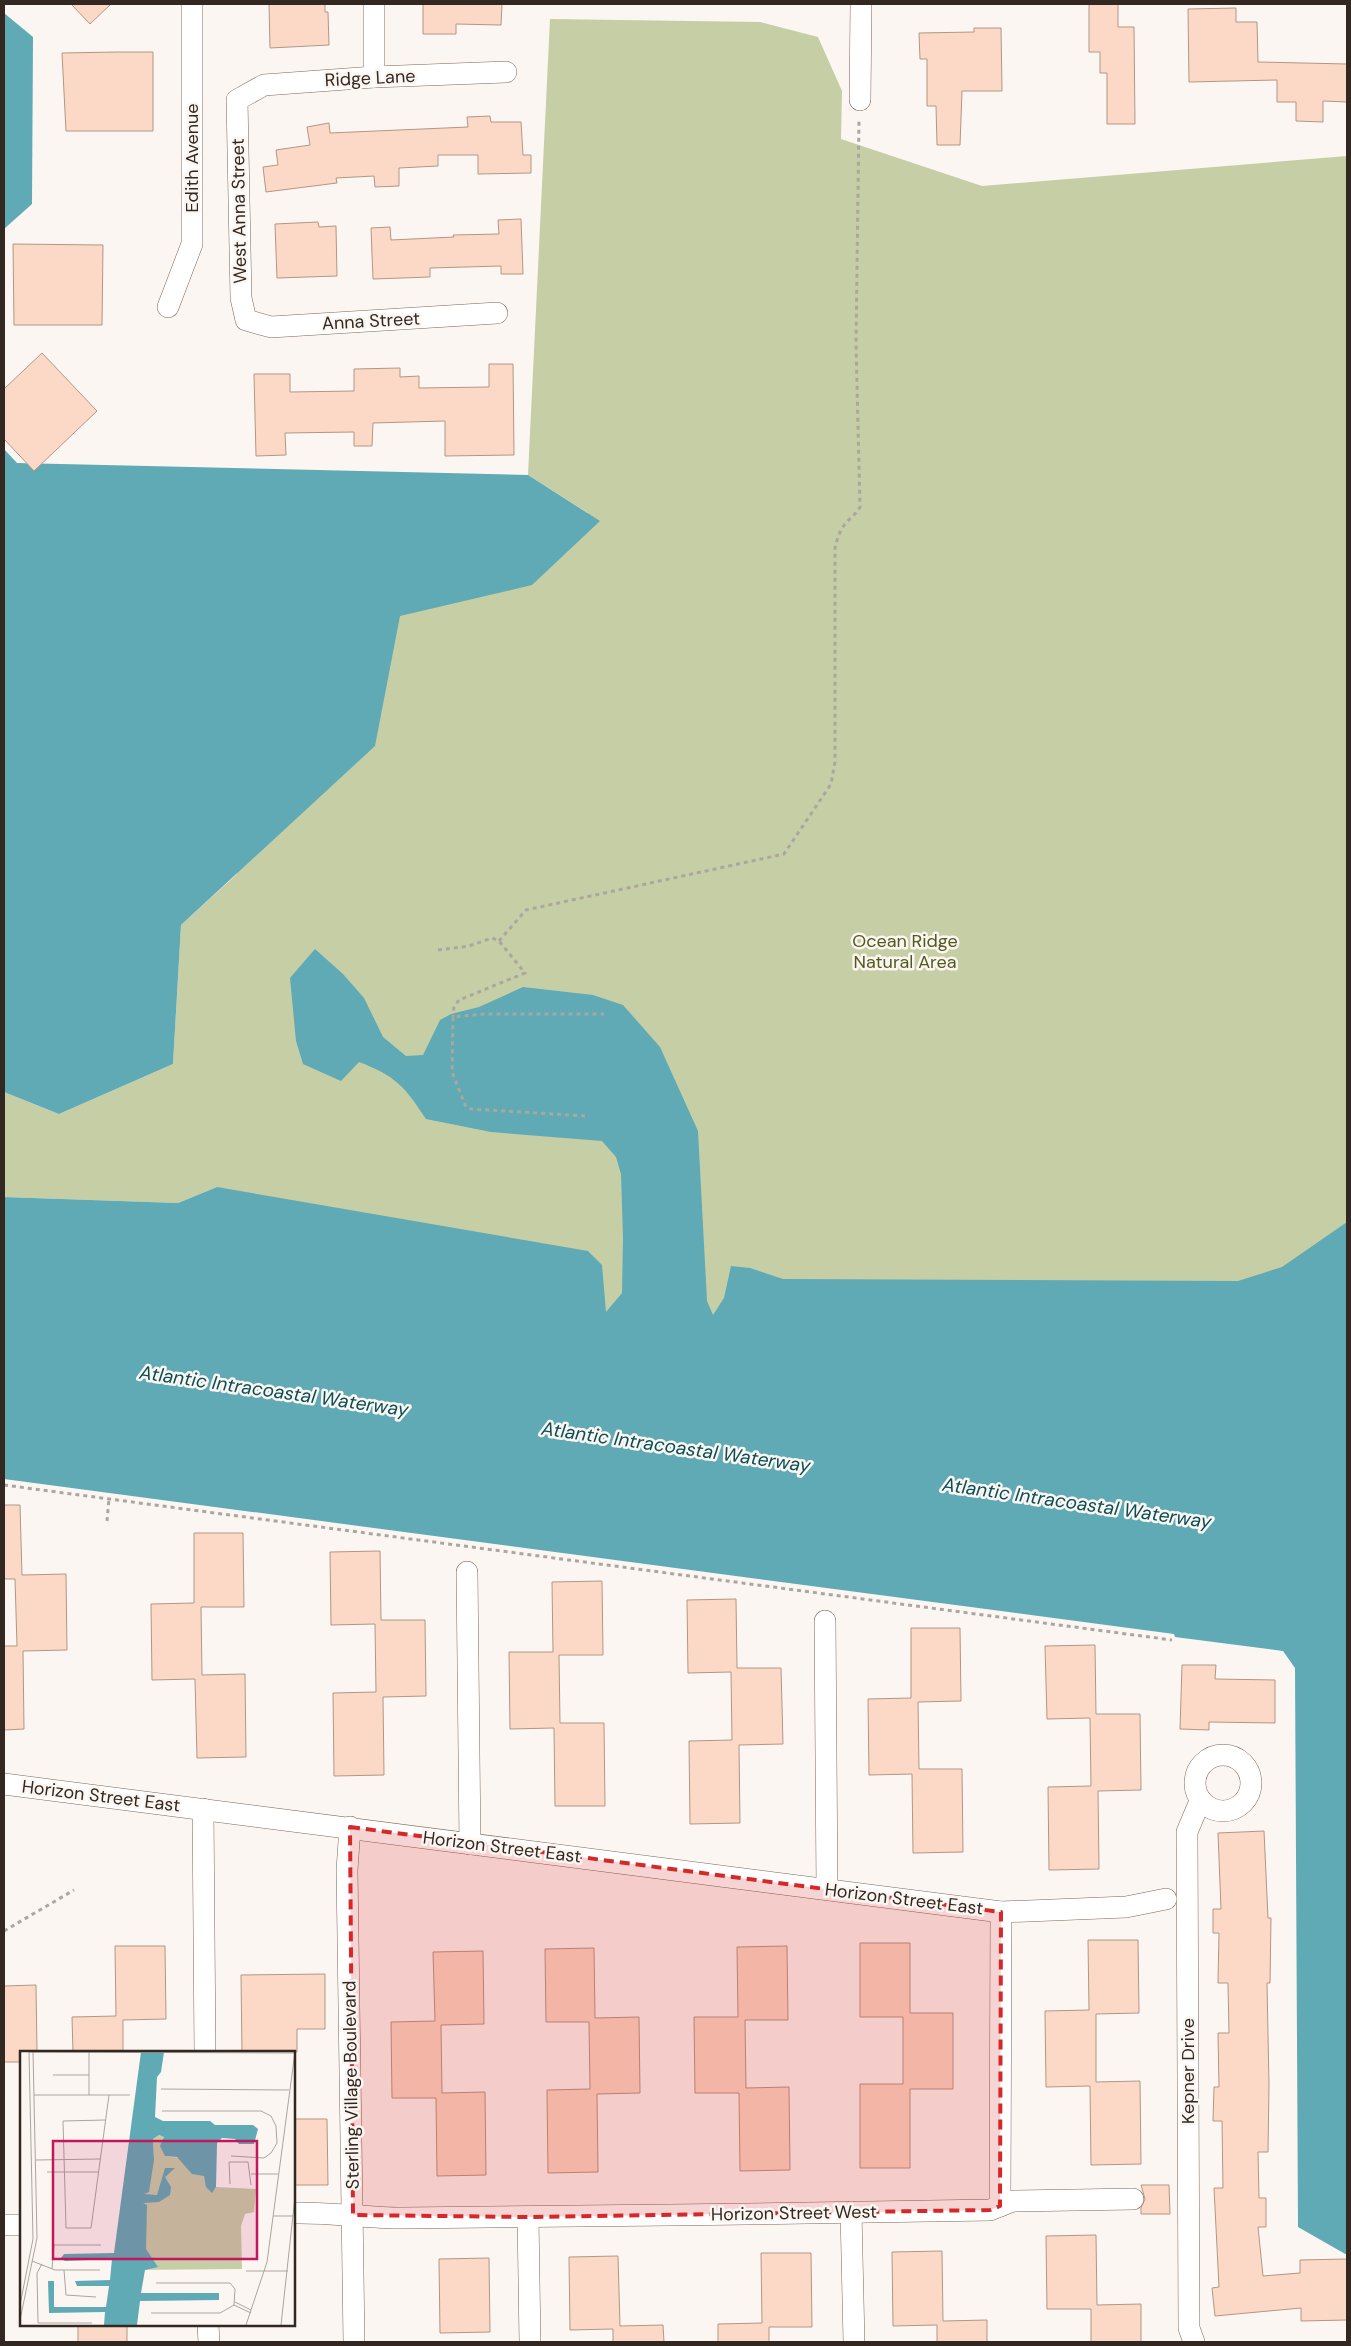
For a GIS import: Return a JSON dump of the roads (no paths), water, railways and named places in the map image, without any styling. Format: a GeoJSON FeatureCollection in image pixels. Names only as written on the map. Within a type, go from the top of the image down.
{"type":"FeatureCollection","features":[{"type":"Feature","properties":{"kind":"street","name":"Edith Avenue"},"geometry":{"type":"LineString","coordinates":[[168,307],[192,244],[192,4]]}},
{"type":"Feature","properties":{"kind":"street"},"geometry":{"type":"LineString","coordinates":[[374,4],[374,77]]}},
{"type":"Feature","properties":{"kind":"street"},"geometry":{"type":"LineString","coordinates":[[860,100],[861,4]]}},
{"type":"Feature","properties":{"kind":"street","name":"Ridge Lane"},"geometry":{"type":"LineString","coordinates":[[238,100],[264,85],[374,77],[506,72]]}},
{"type":"Feature","properties":{"kind":"street","name":"West Anna Street"},"geometry":{"type":"LineString","coordinates":[[238,100],[241,298],[246,320]]}},
{"type":"Feature","properties":{"kind":"street","name":"Anna Street"},"geometry":{"type":"LineString","coordinates":[[246,320],[271,326],[497,313]]}},
{"type":"Feature","properties":{"kind":"street"},"geometry":{"type":"LineString","coordinates":[[467,1572],[470,1844]]}},
{"type":"Feature","properties":{"kind":"street"},"geometry":{"type":"LineString","coordinates":[[825,1621],[826,1889]]}},
{"type":"Feature","properties":{"kind":"street","name":"Horizon Street East"},"geometry":{"type":"LineString","coordinates":[[4,1784],[1001,1912],[1126,1907],[1166,1899]]}},
{"type":"Feature","properties":{"kind":"street","name":"Kepner Drive"},"geometry":{"type":"LineString","coordinates":[[1194,2342],[1189,2328],[1187,1832],[1200,1801]]}},
{"type":"Feature","properties":{"kind":"street"},"geometry":{"type":"LineString","coordinates":[[203,1809],[205,2051]]}},
{"type":"Feature","properties":{"kind":"street","name":"Sterling Village Boulevard"},"geometry":{"type":"LineString","coordinates":[[350,1827],[347,1870],[354,2342]]}},
{"type":"Feature","properties":{"kind":"street"},"geometry":{"type":"LineString","coordinates":[[1000,2206],[1001,1912]]}},
{"type":"Feature","properties":{"kind":"street","name":"Horizon Street West"},"geometry":{"type":"LineString","coordinates":[[295,2212],[328,2212],[377,2218],[528,2218],[990,2210],[1013,2201],[1133,2199]]}},
{"type":"Feature","properties":{"kind":"street"},"geometry":{"type":"LineString","coordinates":[[851,2212],[854,2342]]}},
{"type":"Feature","properties":{"kind":"street"},"geometry":{"type":"LineString","coordinates":[[528,2218],[530,2342]]}},
{"type":"Feature","properties":{"kind":"street"},"geometry":{"type":"LineString","coordinates":[[4,2225],[20,2225]]}},
{"type":"Feature","properties":{"kind":"street"},"geometry":{"type":"LineString","coordinates":[[208,2326],[208,2342]]}},
{"type":"Feature","properties":{"kind":"water"},"geometry":{"type":"Polygon","coordinates":[[[4,13],[33,37],[32,204],[4,229],[4,13]]]}},
{"type":"Feature","properties":{"kind":"water"},"geometry":{"type":"Polygon","coordinates":[[[4,449],[17,463],[528,475],[600,521],[532,585],[400,616],[375,746],[181,925],[173,1064],[59,1114],[4,1092],[4,449]]]}},
{"type":"Feature","properties":{"kind":"water","name":"Atlantic Intracoastal Waterway"},"geometry":{"type":"Polygon","coordinates":[[[315,949],[343,974],[364,998],[383,1037],[406,1056],[423,1055],[440,1020],[451,1014],[479,1007],[523,987],[593,995],[623,1005],[660,1047],[698,1131],[707,1301],[713,1315],[724,1298],[731,1266],[750,1268],[783,1279],[1238,1281],[1282,1267],[1347,1222],[1347,2255],[1298,2227],[1295,1668],[1283,1651],[1175,1637],[1174,1634],[4,1479],[4,1197],[178,1203],[217,1187],[588,1251],[602,1265],[606,1312],[622,1293],[621,1174],[616,1157],[602,1141],[491,1132],[426,1119],[412,1099],[398,1084],[372,1067],[359,1062],[341,1081],[303,1064],[296,1041],[290,978],[315,949]]]}},
{"type":"Feature","properties":{"kind":"park label","name":"Ocean Ridge Natural Area"},"geometry":{"type":"Point","coordinates":[905,951]}}]}
